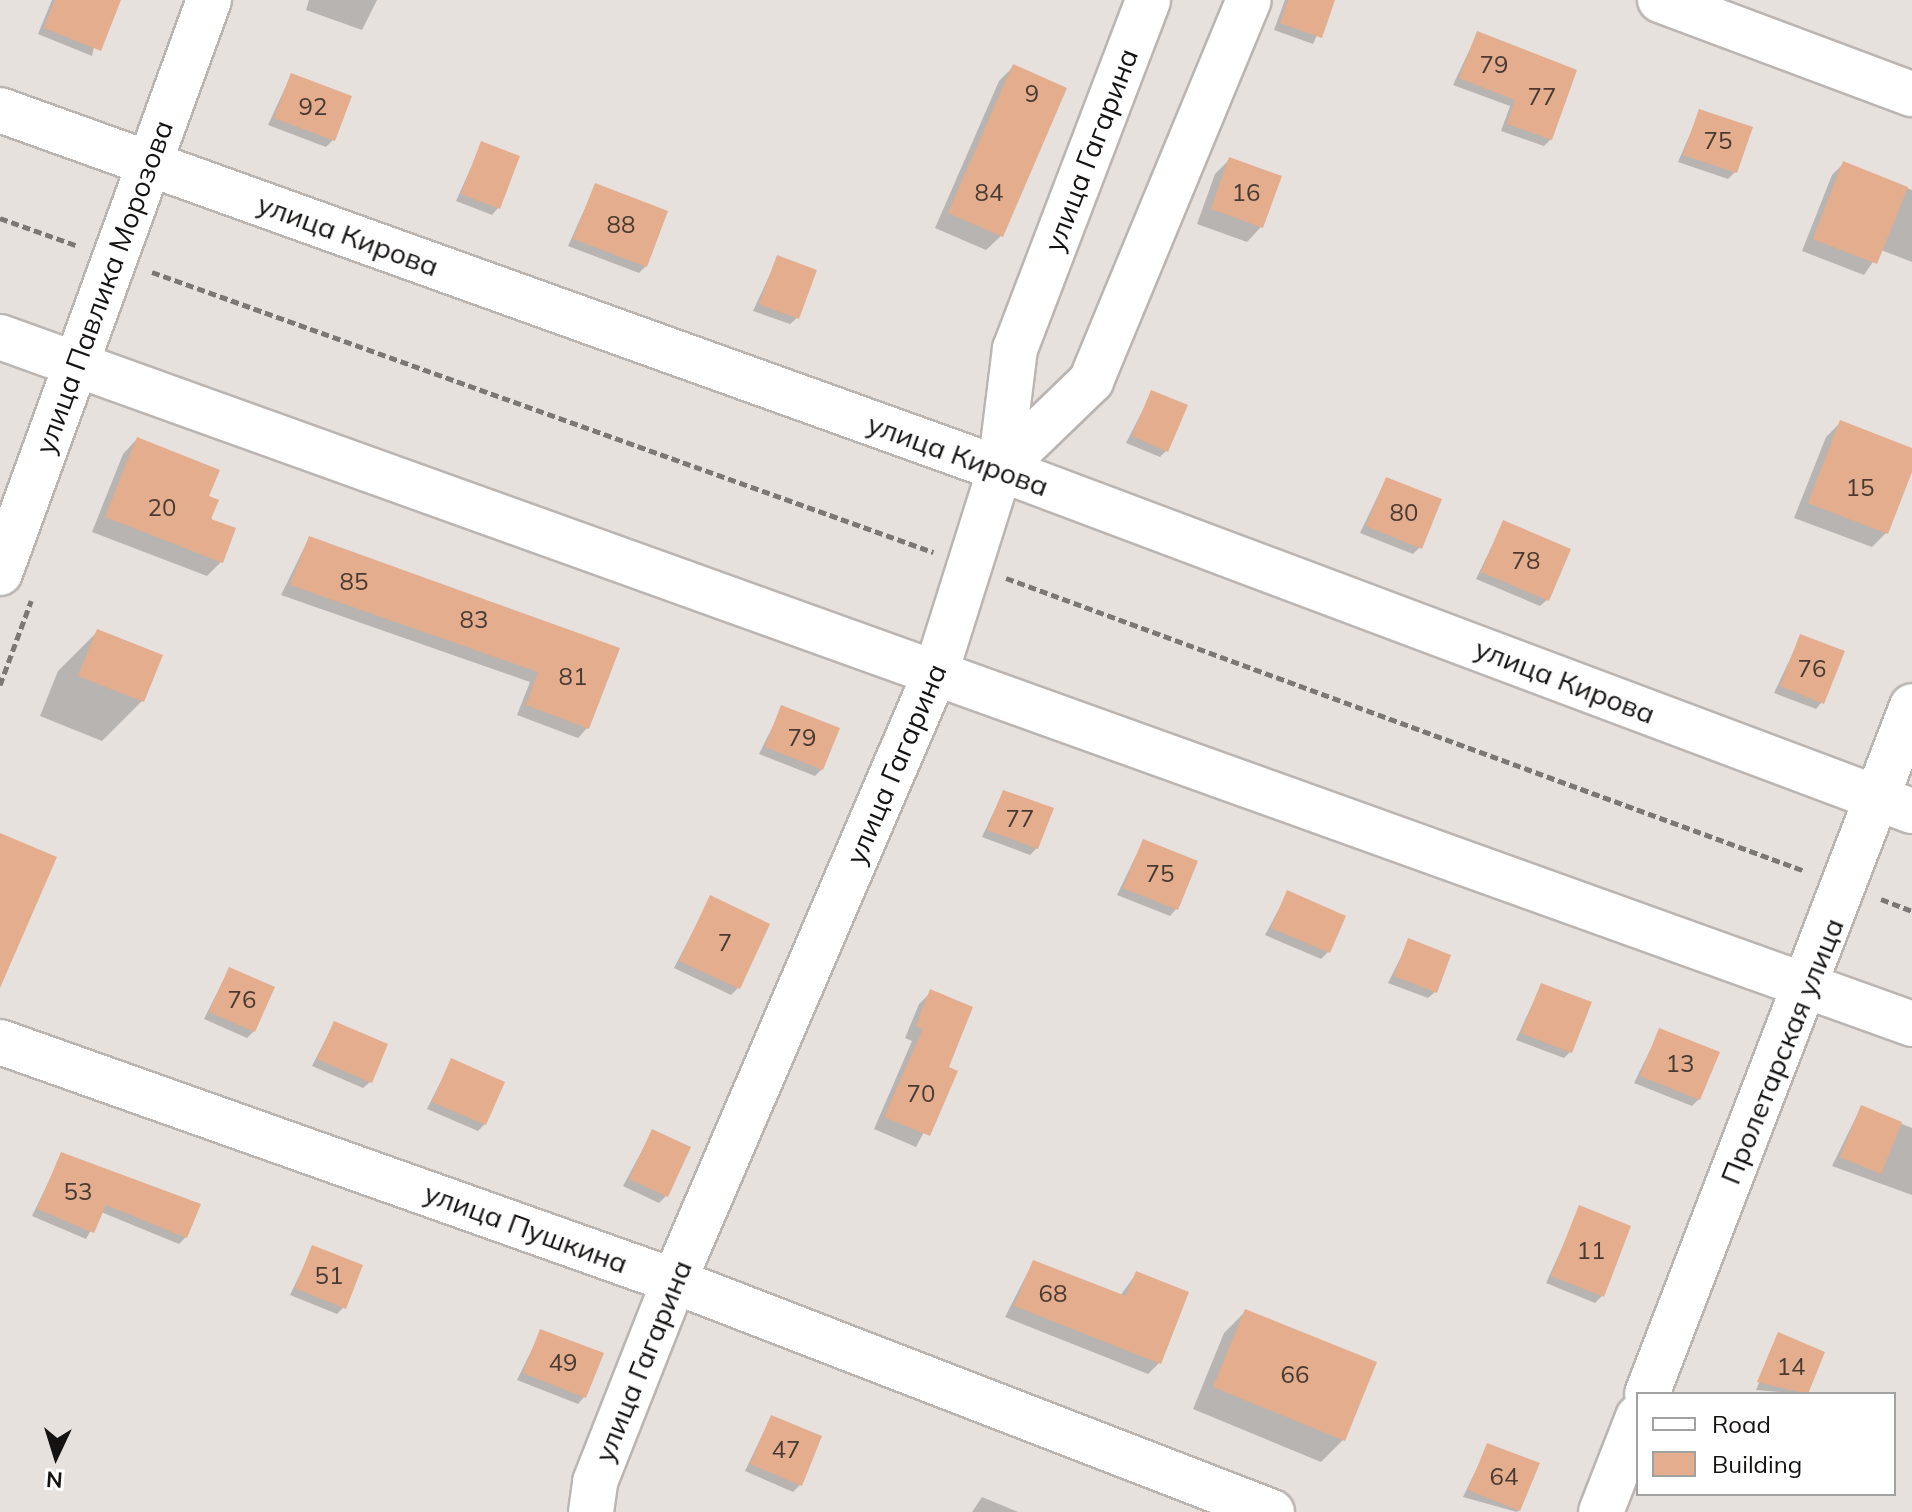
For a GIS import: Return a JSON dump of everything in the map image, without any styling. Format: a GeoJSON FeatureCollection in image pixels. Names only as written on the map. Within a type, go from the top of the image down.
{"type":"FeatureCollection","features":[{"type":"Feature","properties":{"kind":"street","name":"улица Павлика Морозова"},"geometry":{"type":"LineString","coordinates":[[0,573],[209,0]]}},
{"type":"Feature","properties":{"kind":"street","name":"улица Гагарина"},"geometry":{"type":"LineString","coordinates":[[591,1512],[595,1482],[674,1281],[937,669],[1000,469],[1015,349],[1148,0]]}},
{"type":"Feature","properties":{"kind":"street"},"geometry":{"type":"LineString","coordinates":[[1000,469],[1091,381],[1249,0]]}},
{"type":"Feature","properties":{"kind":"street"},"geometry":{"type":"LineString","coordinates":[[1660,0],[1912,94]]}},
{"type":"Feature","properties":{"kind":"street","name":"улица Кирова"},"geometry":{"type":"LineString","coordinates":[[0,110],[1000,469],[1896,805]]}},
{"type":"Feature","properties":{"kind":"street"},"geometry":{"type":"LineString","coordinates":[[0,337],[937,669],[1912,1024]]}},
{"type":"Feature","properties":{"kind":"street","name":"Пролетарская улица"},"geometry":{"type":"LineString","coordinates":[[1648,1392],[1808,984],[1896,805],[1912,706]]}},
{"type":"Feature","properties":{"kind":"street","name":"улица Пушкина"},"geometry":{"type":"LineString","coordinates":[[0,1042],[674,1281],[1272,1512]]}},
{"type":"Feature","properties":{"kind":"street"},"geometry":{"type":"LineString","coordinates":[[1601,1512],[1636,1422]]}},
{"type":"Feature","properties":{"kind":"building"},"geometry":{"type":"Polygon","coordinates":[[[55,0],[121,0],[101,51],[44,28],[55,0]]]}},
{"type":"Feature","properties":{"kind":"building"},"geometry":{"type":"Polygon","coordinates":[[[1288,0],[1335,0],[1322,38],[1280,23],[1288,0]]]}},
{"type":"Feature","properties":{"kind":"building"},"geometry":{"type":"Polygon","coordinates":[[[1477,31],[1577,70],[1552,140],[1507,124],[1515,100],[1459,78],[1477,31]]]}},
{"type":"Feature","properties":{"kind":"building"},"geometry":{"type":"Polygon","coordinates":[[[1013,64],[1067,88],[1003,237],[948,213],[1013,64]]]}},
{"type":"Feature","properties":{"kind":"building"},"geometry":{"type":"Polygon","coordinates":[[[291,73],[352,96],[335,141],[274,118],[291,73]]]}},
{"type":"Feature","properties":{"kind":"building"},"geometry":{"type":"Polygon","coordinates":[[[1699,109],[1753,127],[1737,173],[1683,155],[1699,109]]]}},
{"type":"Feature","properties":{"kind":"building"},"geometry":{"type":"Polygon","coordinates":[[[481,141],[520,156],[500,209],[461,194],[481,141]]]}},
{"type":"Feature","properties":{"kind":"building"},"geometry":{"type":"Polygon","coordinates":[[[1229,157],[1282,176],[1263,228],[1211,209],[1229,157]]]}},
{"type":"Feature","properties":{"kind":"building"},"geometry":{"type":"Polygon","coordinates":[[[1843,161],[1908,187],[1877,264],[1813,239],[1843,161]]]}},
{"type":"Feature","properties":{"kind":"building"},"geometry":{"type":"Polygon","coordinates":[[[595,183],[668,211],[647,267],[573,239],[595,183]]]}},
{"type":"Feature","properties":{"kind":"building"},"geometry":{"type":"Polygon","coordinates":[[[777,255],[817,270],[799,319],[759,304],[777,255]]]}},
{"type":"Feature","properties":{"kind":"building"},"geometry":{"type":"Polygon","coordinates":[[[1151,390],[1188,405],[1168,452],[1132,436],[1151,390]]]}},
{"type":"Feature","properties":{"kind":"building"},"geometry":{"type":"Polygon","coordinates":[[[1840,420],[1912,448],[1912,472],[1888,534],[1808,503],[1840,420]]]}},
{"type":"Feature","properties":{"kind":"building"},"geometry":{"type":"Polygon","coordinates":[[[137,437],[220,470],[209,496],[219,500],[211,519],[236,528],[223,563],[105,517],[137,437]]]}},
{"type":"Feature","properties":{"kind":"building"},"geometry":{"type":"Polygon","coordinates":[[[1386,477],[1442,499],[1422,549],[1366,526],[1386,477]]]}},
{"type":"Feature","properties":{"kind":"building"},"geometry":{"type":"Polygon","coordinates":[[[1503,520],[1571,549],[1549,601],[1481,572],[1503,520]]]}},
{"type":"Feature","properties":{"kind":"building"},"geometry":{"type":"Polygon","coordinates":[[[309,536],[620,648],[589,729],[526,705],[538,672],[290,585],[309,536]]]}},
{"type":"Feature","properties":{"kind":"building"},"geometry":{"type":"Polygon","coordinates":[[[97,629],[163,655],[144,702],[78,676],[97,629]]]}},
{"type":"Feature","properties":{"kind":"building"},"geometry":{"type":"Polygon","coordinates":[[[1800,634],[1845,651],[1824,704],[1780,686],[1800,634]]]}},
{"type":"Feature","properties":{"kind":"building"},"geometry":{"type":"Polygon","coordinates":[[[781,705],[840,728],[823,770],[765,747],[781,705]]]}},
{"type":"Feature","properties":{"kind":"building"},"geometry":{"type":"Polygon","coordinates":[[[1003,790],[1054,808],[1038,849],[987,830],[1003,790]]]}},
{"type":"Feature","properties":{"kind":"building"},"geometry":{"type":"Polygon","coordinates":[[[0,833],[57,857],[0,988],[0,833]]]}},
{"type":"Feature","properties":{"kind":"building"},"geometry":{"type":"Polygon","coordinates":[[[1143,839],[1198,861],[1178,910],[1123,888],[1143,839]]]}},
{"type":"Feature","properties":{"kind":"building"},"geometry":{"type":"Polygon","coordinates":[[[1287,890],[1346,916],[1330,953],[1271,928],[1287,890]]]}},
{"type":"Feature","properties":{"kind":"building"},"geometry":{"type":"Polygon","coordinates":[[[710,895],[770,924],[740,989],[679,961],[710,895]]]}},
{"type":"Feature","properties":{"kind":"building"},"geometry":{"type":"Polygon","coordinates":[[[1408,938],[1451,955],[1437,993],[1394,976],[1408,938]]]}},
{"type":"Feature","properties":{"kind":"building"},"geometry":{"type":"Polygon","coordinates":[[[229,967],[275,987],[255,1032],[209,1012],[229,967]]]}},
{"type":"Feature","properties":{"kind":"building"},"geometry":{"type":"Polygon","coordinates":[[[1541,983],[1592,1002],[1572,1053],[1521,1033],[1541,983]]]}},
{"type":"Feature","properties":{"kind":"building"},"geometry":{"type":"Polygon","coordinates":[[[930,989],[973,1007],[949,1067],[958,1071],[930,1136],[884,1117],[923,1029],[916,1026],[930,989]]]}},
{"type":"Feature","properties":{"kind":"building"},"geometry":{"type":"Polygon","coordinates":[[[334,1021],[388,1044],[372,1083],[317,1059],[334,1021]]]}},
{"type":"Feature","properties":{"kind":"building"},"geometry":{"type":"Polygon","coordinates":[[[1659,1028],[1720,1052],[1700,1100],[1640,1076],[1659,1028]]]}},
{"type":"Feature","properties":{"kind":"building"},"geometry":{"type":"Polygon","coordinates":[[[451,1058],[505,1082],[486,1125],[432,1102],[451,1058]]]}},
{"type":"Feature","properties":{"kind":"building"},"geometry":{"type":"Polygon","coordinates":[[[1861,1105],[1902,1122],[1881,1174],[1840,1157],[1861,1105]]]}},
{"type":"Feature","properties":{"kind":"building"},"geometry":{"type":"Polygon","coordinates":[[[652,1129],[691,1147],[668,1197],[629,1179],[652,1129]]]}},
{"type":"Feature","properties":{"kind":"building"},"geometry":{"type":"Polygon","coordinates":[[[61,1152],[201,1204],[187,1238],[106,1205],[94,1233],[37,1209],[61,1152]]]}},
{"type":"Feature","properties":{"kind":"building"},"geometry":{"type":"Polygon","coordinates":[[[1579,1205],[1631,1226],[1604,1297],[1551,1276],[1579,1205]]]}},
{"type":"Feature","properties":{"kind":"building"},"geometry":{"type":"Polygon","coordinates":[[[312,1245],[363,1265],[346,1309],[295,1288],[312,1245]]]}},
{"type":"Feature","properties":{"kind":"building"},"geometry":{"type":"Polygon","coordinates":[[[1033,1260],[1126,1296],[1136,1271],[1189,1292],[1161,1364],[1014,1306],[1033,1260]]]}},
{"type":"Feature","properties":{"kind":"building"},"geometry":{"type":"Polygon","coordinates":[[[1245,1309],[1377,1362],[1345,1441],[1213,1387],[1245,1309]]]}},
{"type":"Feature","properties":{"kind":"building"},"geometry":{"type":"Polygon","coordinates":[[[540,1329],[604,1353],[586,1398],[523,1373],[540,1329]]]}},
{"type":"Feature","properties":{"kind":"building"},"geometry":{"type":"Polygon","coordinates":[[[1778,1332],[1825,1352],[1809,1392],[1757,1382],[1778,1332]]]}},
{"type":"Feature","properties":{"kind":"building"},"geometry":{"type":"Polygon","coordinates":[[[771,1415],[822,1436],[802,1486],[750,1464],[771,1415]]]}},
{"type":"Feature","properties":{"kind":"building"},"geometry":{"type":"Polygon","coordinates":[[[1487,1443],[1540,1463],[1520,1511],[1468,1490],[1487,1443]]]}}]}
